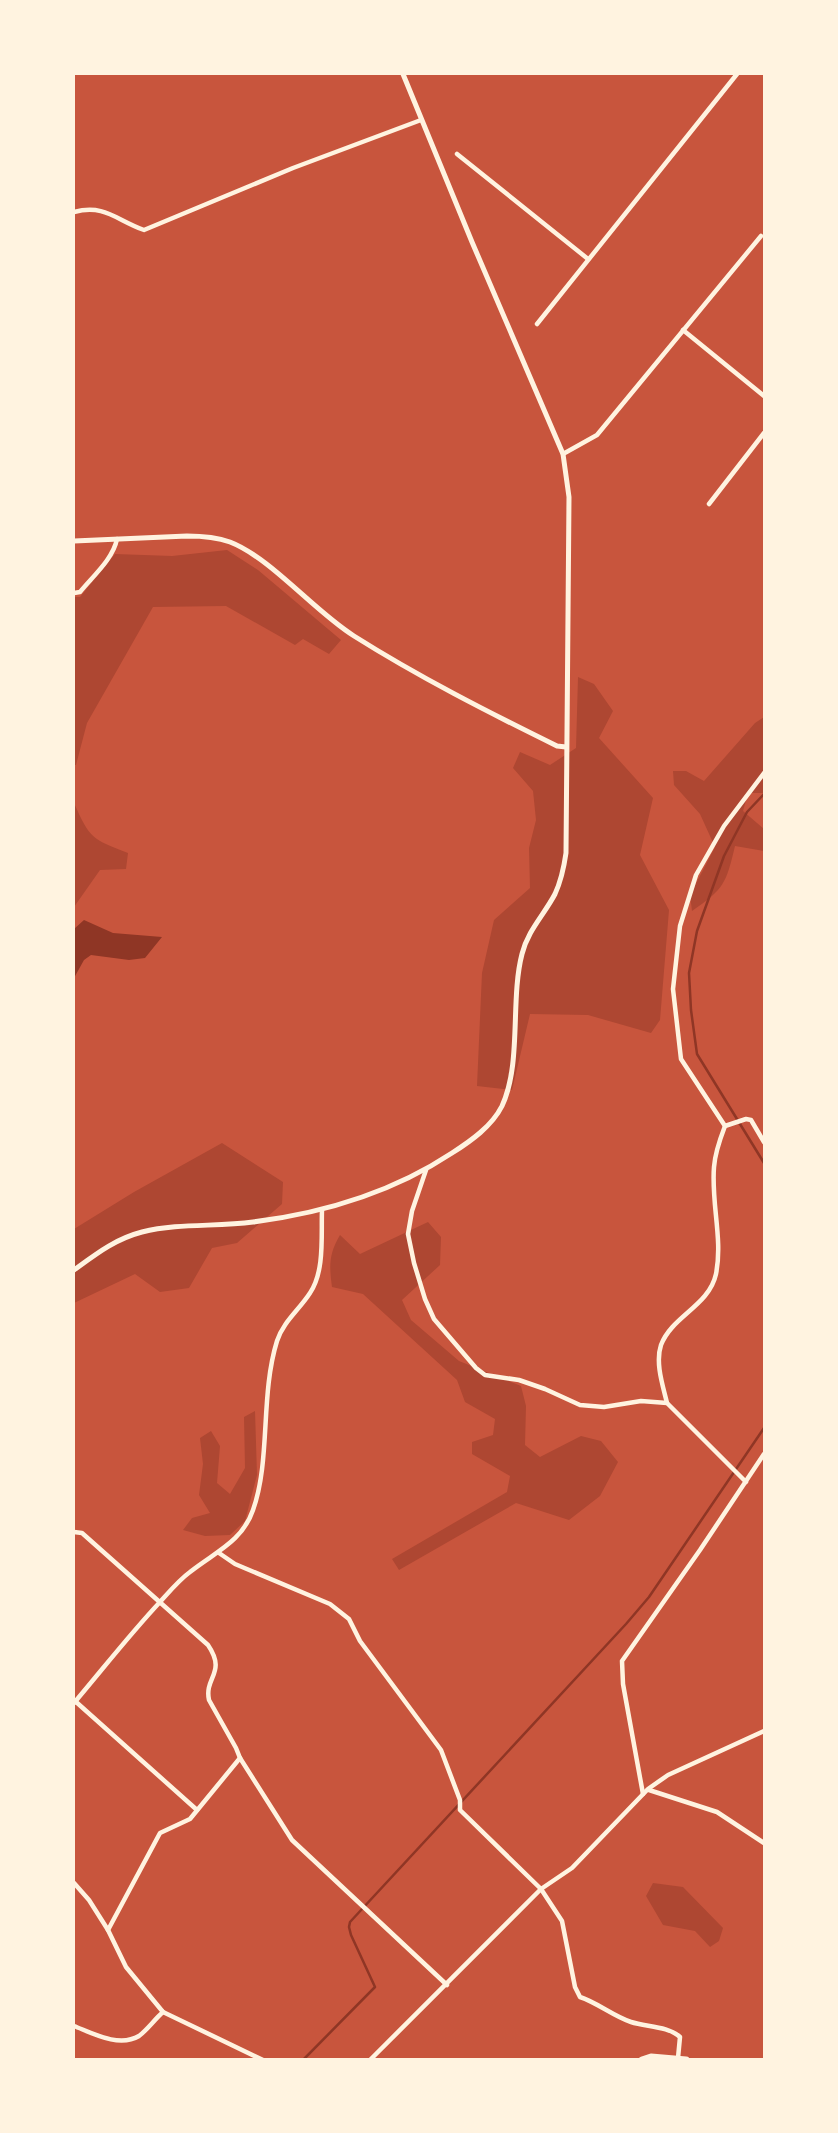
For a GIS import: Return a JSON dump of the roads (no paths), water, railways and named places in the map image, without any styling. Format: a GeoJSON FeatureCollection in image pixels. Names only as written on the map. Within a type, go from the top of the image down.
{"type":"FeatureCollection","features":[{"type":"Feature","properties":{"kind":"main road"},"geometry":{"type":"LineString","coordinates":[[642,2060],[682,2059]]}},
{"type":"Feature","properties":{"kind":"street"},"geometry":{"type":"LineString","coordinates":[[74,1270],[110,1243],[140,1233],[174,1226],[251,1222],[322,1210],[394,1186],[426,1170],[466,1144],[496,1116],[508,1087],[521,955],[531,929],[555,893],[566,853],[569,497],[563,454],[403,74]]}},
{"type":"Feature","properties":{"kind":"street"},"geometry":{"type":"LineString","coordinates":[[537,324],[737,74]]}},
{"type":"Feature","properties":{"kind":"street"},"geometry":{"type":"LineString","coordinates":[[74,212],[89,208],[102,210],[144,230],[293,168],[421,120]]}},
{"type":"Feature","properties":{"kind":"street"},"geometry":{"type":"LineString","coordinates":[[457,154],[589,258]]}},
{"type":"Feature","properties":{"kind":"street"},"geometry":{"type":"LineString","coordinates":[[563,454],[597,435],[761,236]]}},
{"type":"Feature","properties":{"kind":"street"},"geometry":{"type":"LineString","coordinates":[[683,330],[765,396]]}},
{"type":"Feature","properties":{"kind":"street"},"geometry":{"type":"LineString","coordinates":[[709,504],[765,433]]}},
{"type":"Feature","properties":{"kind":"street"},"geometry":{"type":"LineString","coordinates":[[74,541],[205,537],[232,543],[256,557],[317,608],[373,647],[483,709],[557,746],[566,747]]}},
{"type":"Feature","properties":{"kind":"street"},"geometry":{"type":"LineString","coordinates":[[74,593],[80,592],[110,556],[117,539]]}},
{"type":"Feature","properties":{"kind":"street"},"geometry":{"type":"LineString","coordinates":[[726,1126],[681,1059],[673,989],[680,926],[696,875],[724,826],[765,773]]}},
{"type":"Feature","properties":{"kind":"street"},"geometry":{"type":"LineString","coordinates":[[746,1482],[667,1403],[660,1367],[661,1346],[673,1326],[712,1288],[718,1246],[714,1167],[718,1145],[726,1126],[746,1119],[751,1120],[765,1142]]}},
{"type":"Feature","properties":{"kind":"street"},"geometry":{"type":"LineString","coordinates":[[426,1170],[412,1211],[408,1234],[414,1263],[434,1319],[475,1368],[485,1375],[519,1380],[545,1389],[580,1405],[604,1407],[641,1401],[667,1403]]}},
{"type":"Feature","properties":{"kind":"street"},"geometry":{"type":"LineString","coordinates":[[197,1810],[74,1702],[159,1602],[190,1572],[236,1538],[247,1523],[258,1487],[269,1374],[280,1334],[316,1283],[320,1261],[322,1210]]}},
{"type":"Feature","properties":{"kind":"street"},"geometry":{"type":"LineString","coordinates":[[643,1795],[623,1684],[622,1661],[765,1454]]}},
{"type":"Feature","properties":{"kind":"street"},"geometry":{"type":"LineString","coordinates":[[74,1532],[82,1533],[208,1645],[216,1657],[209,1700],[240,1758],[292,1840],[447,1985]]}},
{"type":"Feature","properties":{"kind":"street"},"geometry":{"type":"LineString","coordinates":[[219,1553],[235,1564],[330,1604],[349,1619],[360,1641],[441,1750],[460,1800],[460,1810],[541,1889],[562,1921],[575,1987],[580,1997],[595,2002],[633,2023],[674,2032],[680,2037],[682,2059]]}},
{"type":"Feature","properties":{"kind":"street"},"geometry":{"type":"LineString","coordinates":[[370,2060],[541,1889],[572,1868],[648,1789],[668,1775],[765,1731]]}},
{"type":"Feature","properties":{"kind":"street"},"geometry":{"type":"LineString","coordinates":[[108,1930],[160,1833],[190,1819],[240,1758]]}},
{"type":"Feature","properties":{"kind":"street"},"geometry":{"type":"LineString","coordinates":[[648,1789],[717,1812],[765,1843]]}},
{"type":"Feature","properties":{"kind":"street"},"geometry":{"type":"LineString","coordinates":[[74,1883],[89,1900],[108,1930],[126,1968],[163,2012],[263,2060]]}},
{"type":"Feature","properties":{"kind":"street"},"geometry":{"type":"LineString","coordinates":[[74,2026],[108,2039],[127,2040],[139,2036],[163,2012]]}},
{"type":"Feature","properties":{"kind":"waterway"},"geometry":{"type":"LineString","coordinates":[[764,794],[747,812],[724,856],[697,931],[689,973],[697,1054],[764,1163]]}},
{"type":"Feature","properties":{"kind":"waterway"},"geometry":{"type":"LineString","coordinates":[[303,2060],[375,1987],[351,1935],[350,1922],[649,1597],[764,1428]]}}]}
